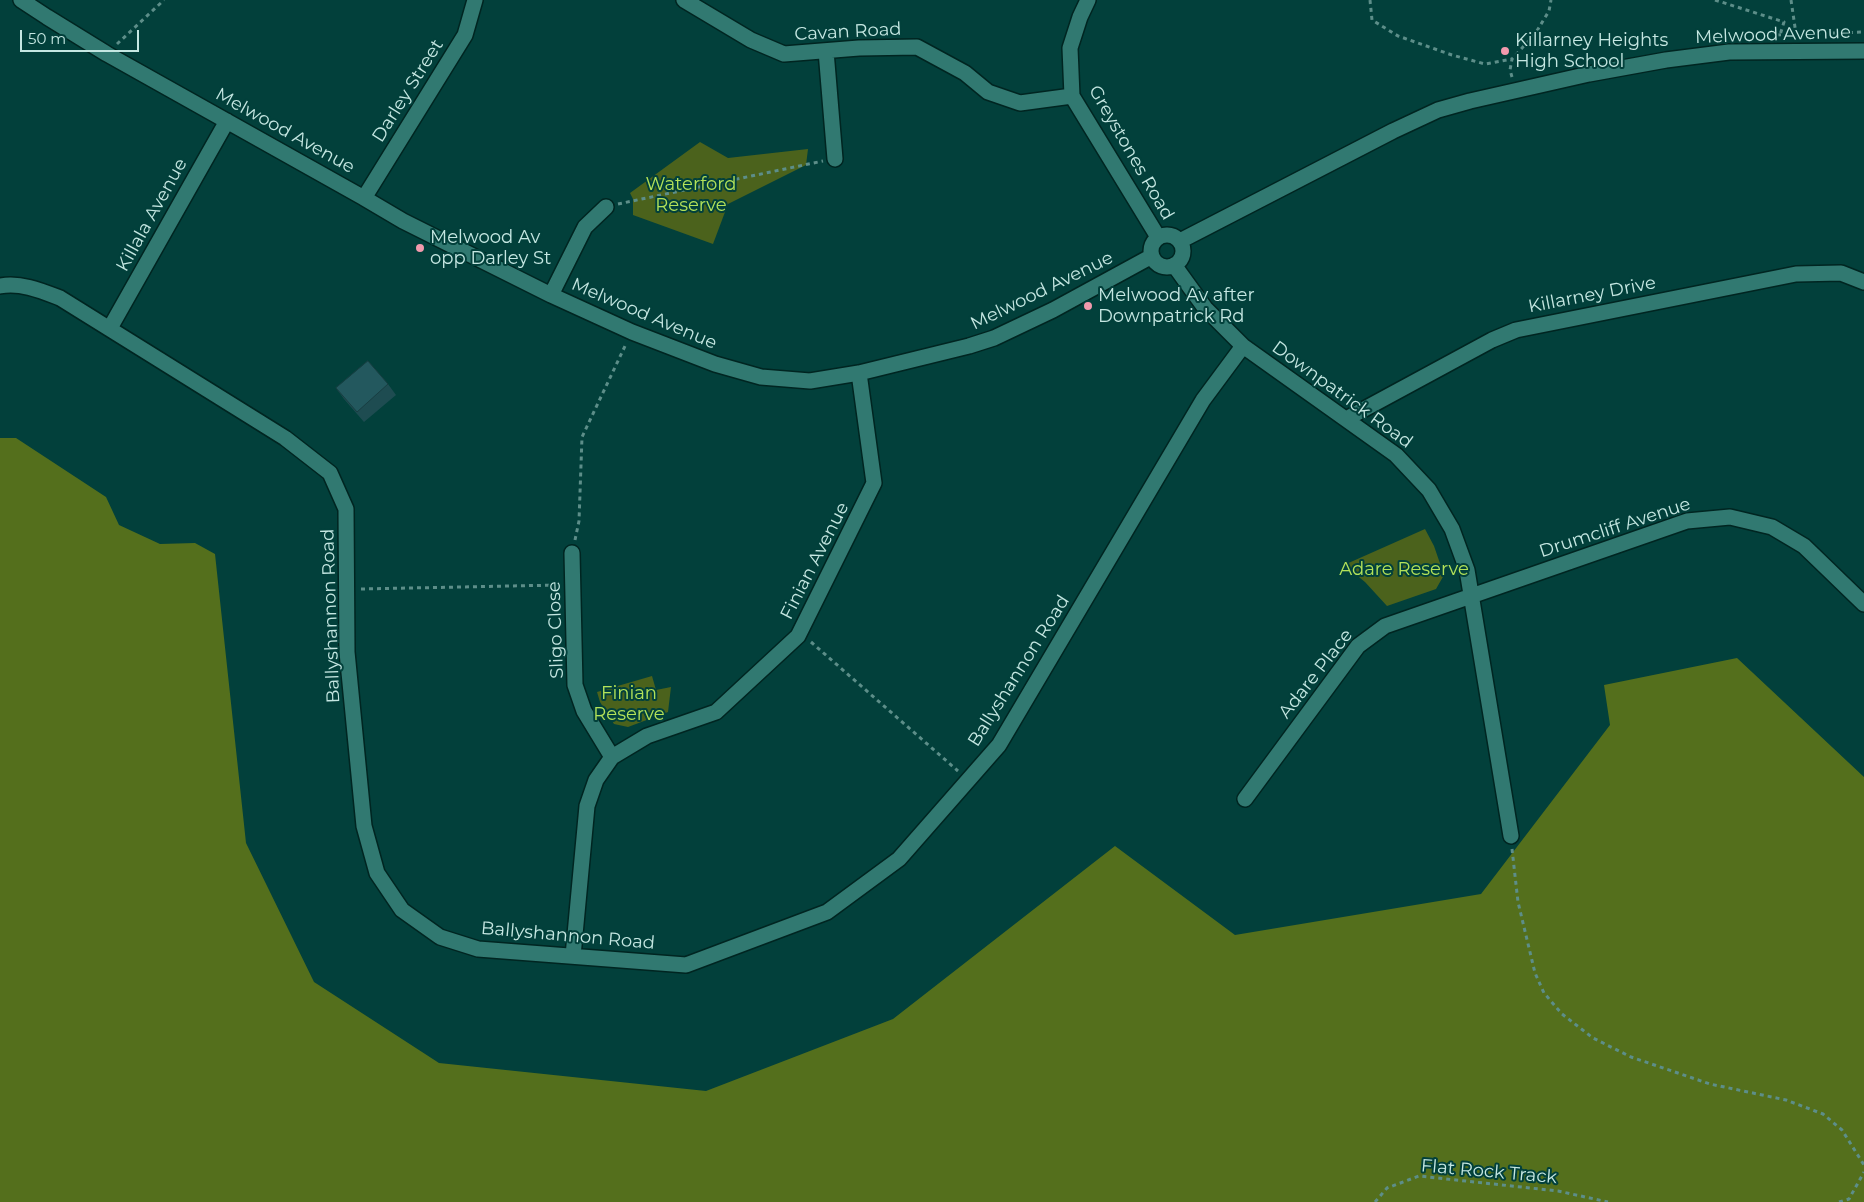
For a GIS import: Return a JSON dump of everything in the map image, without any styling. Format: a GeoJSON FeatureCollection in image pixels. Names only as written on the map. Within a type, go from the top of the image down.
{"type":"FeatureCollection","features":[{"type":"Feature","properties":{"kind":"street","name":"Melwood Avenue"},"geometry":{"type":"LineString","coordinates":[[21,0],[107,54],[403,221],[551,295],[632,332],[715,364],[761,377],[810,381],[859,373],[969,346],[994,338],[1053,310],[1152,256]]}},
{"type":"Feature","properties":{"kind":"street","name":"Darley Street"},"geometry":{"type":"LineString","coordinates":[[364,198],[465,35],[475,0]]}},
{"type":"Feature","properties":{"kind":"street","name":"Cavan Road"},"geometry":{"type":"LineString","coordinates":[[684,0],[751,40],[784,54],[859,48],[917,47],[964,73],[988,92],[1020,103],[1072,96]]}},
{"type":"Feature","properties":{"kind":"street","name":"Greystones Road"},"geometry":{"type":"LineString","coordinates":[[1088,0],[1080,17],[1070,48],[1072,96],[1158,237]]}},
{"type":"Feature","properties":{"kind":"street"},"geometry":{"type":"LineString","coordinates":[[826,51],[834,159]]}},
{"type":"Feature","properties":{"kind":"street","name":"Melwood Avenue"},"geometry":{"type":"LineString","coordinates":[[1180,241],[1393,130],[1438,110],[1470,101],[1589,74],[1666,60],[1728,52],[1864,51]]}},
{"type":"Feature","properties":{"kind":"street","name":"Killala Avenue"},"geometry":{"type":"LineString","coordinates":[[110,328],[227,121]]}},
{"type":"Feature","properties":{"kind":"street"},"geometry":{"type":"LineString","coordinates":[[551,295],[585,227],[606,207]]}},
{"type":"Feature","properties":{"kind":"street"},"geometry":{"type":"LineString","coordinates":[[1172,235],[1180,241],[1183,252],[1182,257],[1174,265],[1164,266],[1158,264],[1152,256],[1152,245],[1158,237],[1172,235]]}},
{"type":"Feature","properties":{"kind":"street","name":"Downpatrick Road"},"geometry":{"type":"LineString","coordinates":[[1174,265],[1205,308],[1243,346],[1396,455],[1429,490],[1452,529],[1467,570],[1511,836]]}},
{"type":"Feature","properties":{"kind":"street","name":"Killarney Drive"},"geometry":{"type":"LineString","coordinates":[[1346,419],[1492,340],[1516,330],[1796,274],[1841,273],[1864,282]]}},
{"type":"Feature","properties":{"kind":"street","name":"Ballyshannon Road"},"geometry":{"type":"LineString","coordinates":[[0,286],[33,288],[60,298],[285,438],[330,473],[346,509],[347,652],[364,826],[377,873],[402,910],[440,937],[478,949],[686,965],[828,912],[899,859],[999,745],[1203,400],[1243,346]]}},
{"type":"Feature","properties":{"kind":"street","name":"Finian Avenue"},"geometry":{"type":"LineString","coordinates":[[573,956],[587,806],[596,780],[612,757],[646,736],[716,712],[798,636],[874,483],[859,373]]}},
{"type":"Feature","properties":{"kind":"street","name":"Drumcliff Avenue"},"geometry":{"type":"LineString","coordinates":[[1470,596],[1687,521],[1730,517],[1772,527],[1804,546],[1864,604]]}},
{"type":"Feature","properties":{"kind":"street","name":"Sligo Close"},"geometry":{"type":"LineString","coordinates":[[572,553],[576,685],[584,711],[612,757]]}},
{"type":"Feature","properties":{"kind":"street","name":"Adare Place"},"geometry":{"type":"LineString","coordinates":[[1245,799],[1358,646],[1385,626],[1470,596]]}},
{"type":"Feature","properties":{"kind":"path"},"geometry":{"type":"LineString","coordinates":[[107,54],[164,0]]}},
{"type":"Feature","properties":{"kind":"path"},"geometry":{"type":"LineString","coordinates":[[1370,0],[1372,20],[1398,36],[1485,64],[1512,59]]}},
{"type":"Feature","properties":{"kind":"path"},"geometry":{"type":"LineString","coordinates":[[1512,77],[1510,70],[1512,59],[1535,34],[1549,11],[1551,0]]}},
{"type":"Feature","properties":{"kind":"path"},"geometry":{"type":"LineString","coordinates":[[1715,0],[1784,22],[1780,35]]}},
{"type":"Feature","properties":{"kind":"path"},"geometry":{"type":"LineString","coordinates":[[1791,0],[1796,34]]}},
{"type":"Feature","properties":{"kind":"path"},"geometry":{"type":"LineString","coordinates":[[1788,34],[1864,32]]}},
{"type":"Feature","properties":{"kind":"path"},"geometry":{"type":"LineString","coordinates":[[606,207],[834,159]]}},
{"type":"Feature","properties":{"kind":"path"},"geometry":{"type":"LineString","coordinates":[[572,553],[579,521],[582,436],[632,332]]}},
{"type":"Feature","properties":{"kind":"path"},"geometry":{"type":"LineString","coordinates":[[347,590],[573,585]]}},
{"type":"Feature","properties":{"kind":"path"},"geometry":{"type":"LineString","coordinates":[[798,636],[811,642],[950,763],[968,781]]}},
{"type":"Feature","properties":{"kind":"path"},"geometry":{"type":"LineString","coordinates":[[1511,836],[1518,902],[1535,973],[1544,993],[1562,1014],[1593,1038],[1631,1057],[1710,1084],[1786,1100],[1822,1114],[1842,1130],[1864,1165]]}},
{"type":"Feature","properties":{"kind":"path"},"geometry":{"type":"LineString","coordinates":[[1839,1202],[1849,1199],[1864,1172]]}},
{"type":"Feature","properties":{"kind":"path","name":"Flat Rock Track"},"geometry":{"type":"LineString","coordinates":[[1374,1202],[1387,1188],[1419,1176],[1558,1191],[1608,1202]]}},
{"type":"Feature","properties":{"kind":"green space","name":"Waterford Reserve"},"geometry":{"type":"Polygon","coordinates":[[[700,142],[728,158],[808,149],[806,165],[728,204],[713,244],[633,215],[633,199],[630,193],[700,142]]]}},
{"type":"Feature","properties":{"kind":"green space"},"geometry":{"type":"Polygon","coordinates":[[[0,438],[16,438],[106,497],[119,525],[160,544],[195,543],[215,554],[246,843],[314,982],[439,1063],[706,1091],[893,1019],[1115,846],[1235,935],[1481,894],[1610,725],[1604,685],[1737,658],[1864,777],[1864,1202],[0,1202],[0,438]]]}},
{"type":"Feature","properties":{"kind":"green space","name":"Adare Reserve"},"geometry":{"type":"Polygon","coordinates":[[[1425,529],[1434,546],[1444,575],[1436,589],[1387,606],[1365,582],[1344,565],[1425,529]]]}},
{"type":"Feature","properties":{"kind":"green space","name":"Finian Reserve"},"geometry":{"type":"Polygon","coordinates":[[[652,676],[656,690],[671,687],[668,712],[628,727],[614,724],[600,702],[597,692],[652,676]]]}},
{"type":"Feature","properties":{"kind":"building"},"geometry":{"type":"Polygon","coordinates":[[[368,361],[388,384],[357,412],[336,388],[368,361]]]}},
{"type":"Feature","properties":{"kind":"place","name":"Killarney Heights High School"},"geometry":{"type":"Point","coordinates":[1505,51]}},
{"type":"Feature","properties":{"kind":"place","name":"Melwood Av opp Darley St"},"geometry":{"type":"Point","coordinates":[420,248]}},
{"type":"Feature","properties":{"kind":"place","name":"Melwood Av after Downpatrick Rd"},"geometry":{"type":"Point","coordinates":[1088,306]}}]}
